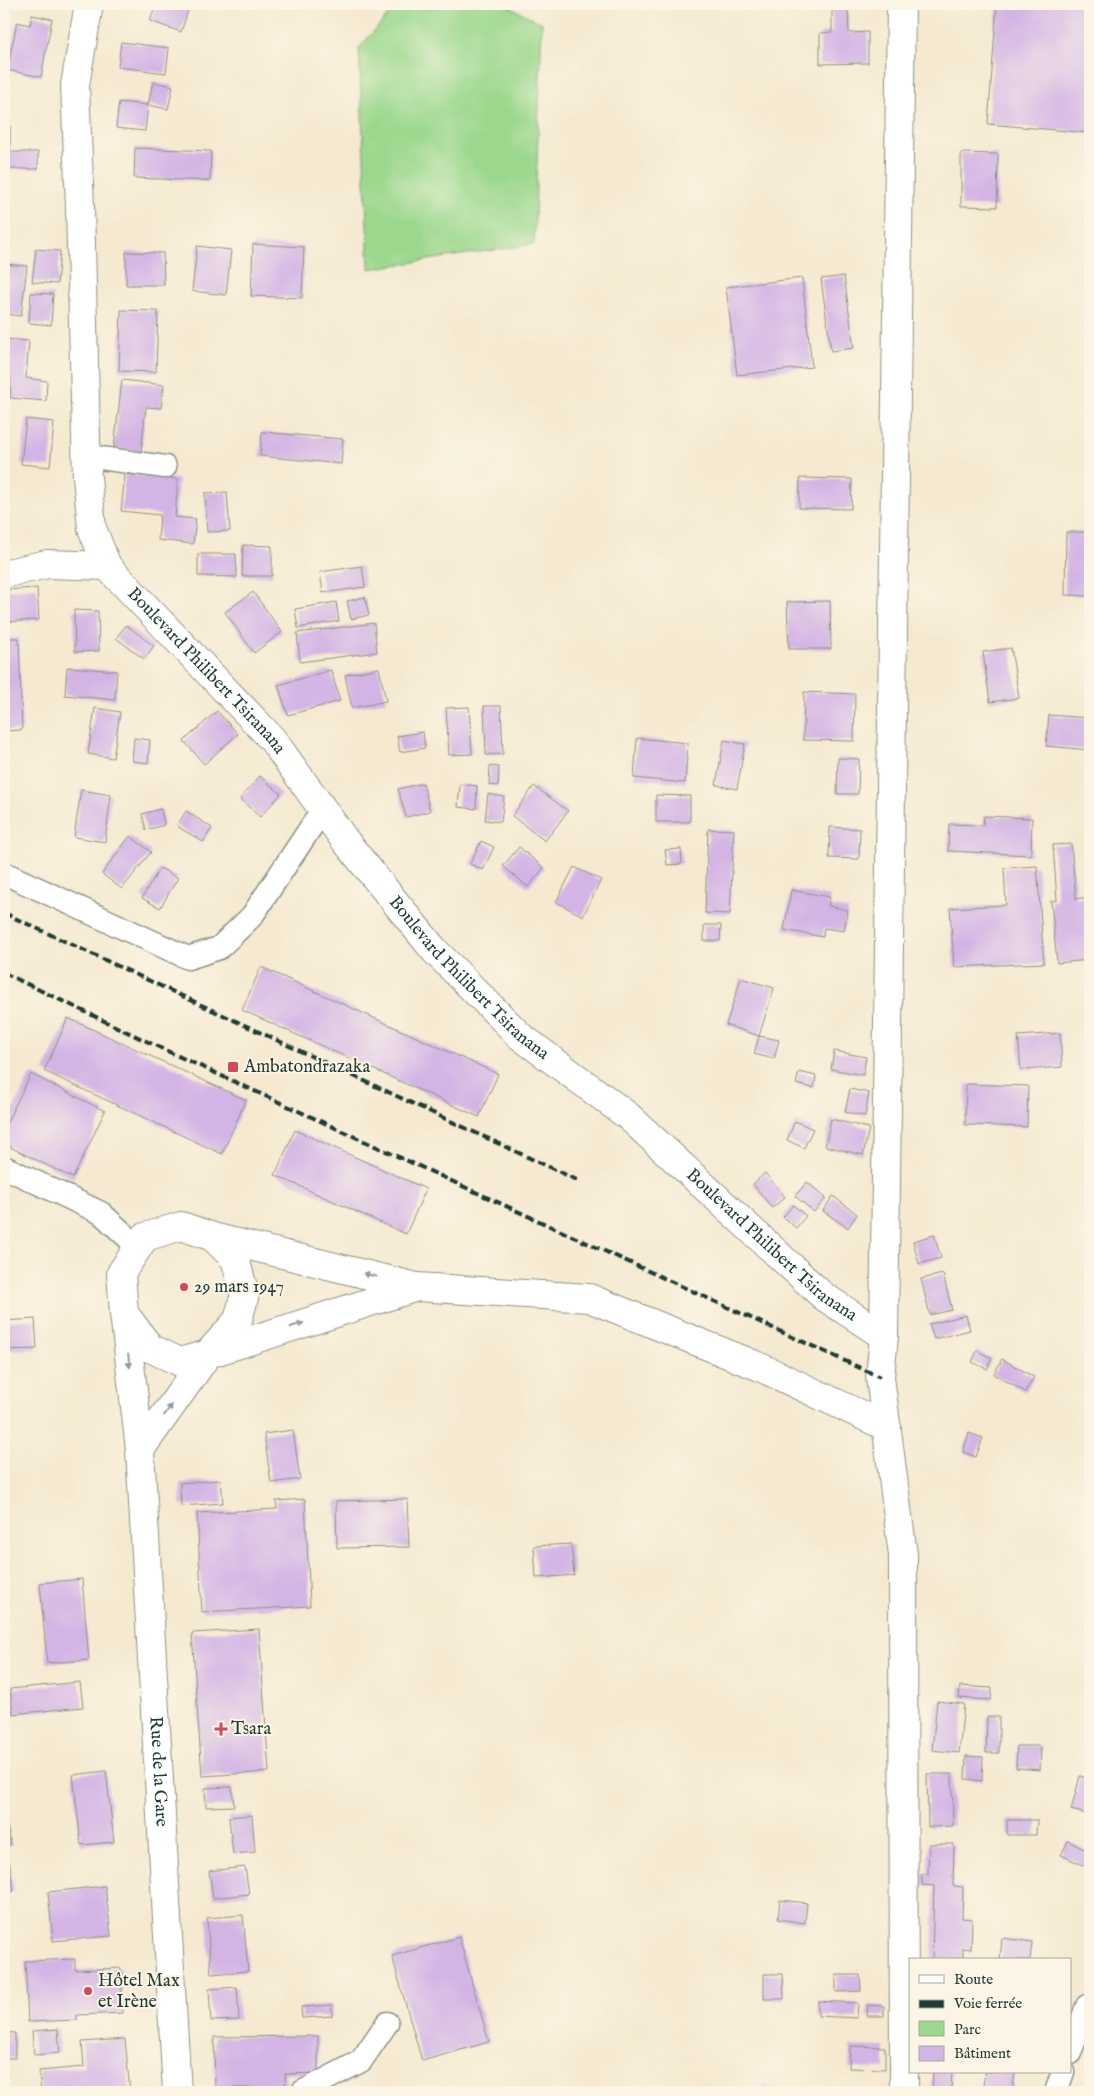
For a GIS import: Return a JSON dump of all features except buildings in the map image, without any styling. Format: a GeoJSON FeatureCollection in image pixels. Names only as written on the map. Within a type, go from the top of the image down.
{"type":"FeatureCollection","features":[{"type":"Feature","properties":{"kind":"street"},"geometry":{"type":"LineString","coordinates":[[4,574],[47,564],[107,566],[92,528],[86,456],[75,85],[89,4]]}},
{"type":"Feature","properties":{"kind":"street"},"geometry":{"type":"LineString","coordinates":[[901,4],[884,1336],[880,1377],[903,1556],[904,2092]]}},
{"type":"Feature","properties":{"kind":"street","name":"Boulevard Philibert Tsiranana"},"geometry":{"type":"LineString","coordinates":[[107,566],[272,739],[347,843],[435,951],[520,1036],[628,1116],[824,1296],[884,1336]]}},
{"type":"Feature","properties":{"kind":"street"},"geometry":{"type":"LineString","coordinates":[[417,1287],[180,1362],[150,1348],[124,1313],[121,1274],[145,1237],[181,1226],[213,1237],[417,1287],[590,1298],[760,1367],[886,1427]]}},
{"type":"Feature","properties":{"kind":"street"},"geometry":{"type":"LineString","coordinates":[[140,1450],[208,1354],[238,1320],[245,1294],[235,1259],[213,1237]]}},
{"type":"Feature","properties":{"kind":"street","name":"Rue de la Gare"},"geometry":{"type":"LineString","coordinates":[[124,1313],[140,1450],[177,2092]]}},
{"type":"Feature","properties":{"kind":"lane"},"geometry":{"type":"LineString","coordinates":[[86,456],[165,467]]}},
{"type":"Feature","properties":{"kind":"lane"},"geometry":{"type":"LineString","coordinates":[[4,873],[188,958],[219,948],[252,916],[323,809]]}},
{"type":"Feature","properties":{"kind":"lane"},"geometry":{"type":"LineString","coordinates":[[4,1167],[101,1213],[138,1247]]}},
{"type":"Feature","properties":{"kind":"lane"},"geometry":{"type":"LineString","coordinates":[[1072,2047],[1087,2006],[1090,2006]]}},
{"type":"Feature","properties":{"kind":"lane"},"geometry":{"type":"LineString","coordinates":[[302,2092],[361,2062],[387,2023]]}},
{"type":"Feature","properties":{"kind":"lane"},"geometry":{"type":"LineString","coordinates":[[1056,2092],[1063,2074]]}},
{"type":"Feature","properties":{"kind":"green space"},"geometry":{"type":"Polygon","coordinates":[[[398,4],[504,4],[542,23],[534,244],[369,269],[359,48],[398,4]]]}},
{"type":"Feature","properties":{"kind":"railway"},"geometry":{"type":"LineString","coordinates":[[4,913],[579,1181]]}},
{"type":"Feature","properties":{"kind":"railway"},"geometry":{"type":"LineString","coordinates":[[4,973],[165,1050],[880,1377]]}},
{"type":"Feature","properties":{"kind":"place","name":"Ambatondrazaka"},"geometry":{"type":"Point","coordinates":[233,1067]}},
{"type":"Feature","properties":{"kind":"place","name":"29 mars 1947"},"geometry":{"type":"Point","coordinates":[184,1287]}},
{"type":"Feature","properties":{"kind":"place","name":"Tsara"},"geometry":{"type":"Point","coordinates":[221,1729]}},
{"type":"Feature","properties":{"kind":"place","name":"Hôtel Max et Irène"},"geometry":{"type":"Point","coordinates":[88,1991]}}]}
